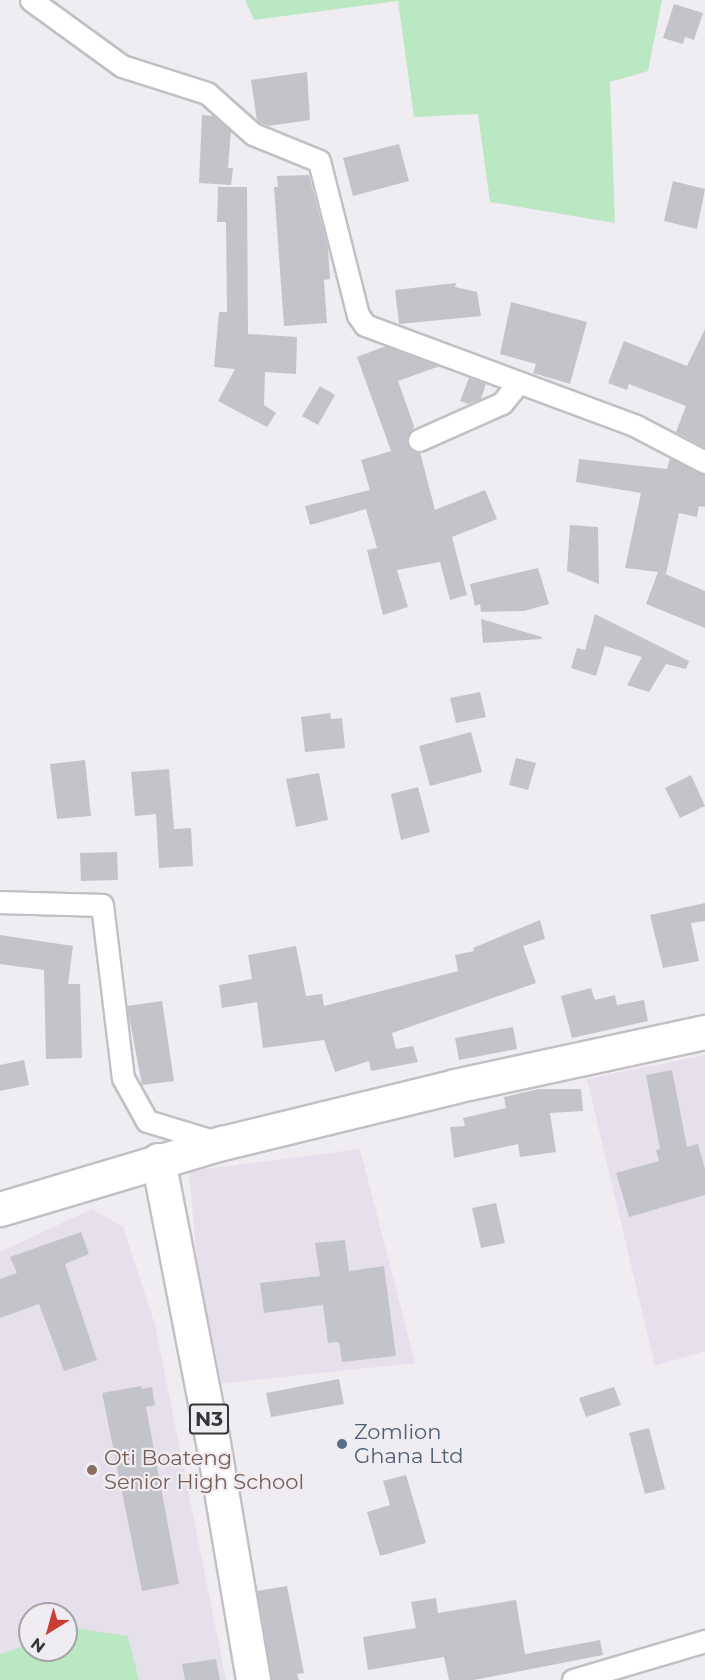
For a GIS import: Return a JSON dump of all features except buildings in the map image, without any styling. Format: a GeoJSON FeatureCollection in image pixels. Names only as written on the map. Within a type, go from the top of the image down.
{"type":"FeatureCollection","features":[{"type":"Feature","properties":{"kind":"main road"},"geometry":{"type":"LineString","coordinates":[[0,1209],[158,1160],[222,1143],[455,1086],[705,1032]]}},
{"type":"Feature","properties":{"kind":"main road","name":"N3"},"geometry":{"type":"LineString","coordinates":[[158,1160],[212,1437],[253,1680]]}},
{"type":"Feature","properties":{"kind":"street"},"geometry":{"type":"LineString","coordinates":[[32,0],[122,66],[207,93],[253,134],[319,161],[358,315],[365,325],[636,426],[705,462]]}},
{"type":"Feature","properties":{"kind":"street"},"geometry":{"type":"LineString","coordinates":[[419,440],[502,404],[518,383]]}},
{"type":"Feature","properties":{"kind":"street"},"geometry":{"type":"LineString","coordinates":[[0,902],[102,905],[123,1078],[147,1121],[222,1143]]}},
{"type":"Feature","properties":{"kind":"street"},"geometry":{"type":"LineString","coordinates":[[573,1680],[705,1641]]}},
{"type":"Feature","properties":{"kind":"shaded area"},"geometry":{"type":"Polygon","coordinates":[[[705,1055],[705,1351],[655,1366],[587,1079],[705,1055]]]}},
{"type":"Feature","properties":{"kind":"shaded area"},"geometry":{"type":"Polygon","coordinates":[[[360,1149],[415,1363],[208,1385],[189,1171],[360,1149]]]}},
{"type":"Feature","properties":{"kind":"shaded area","name":"Oti Boateng Senior High School"},"geometry":{"type":"Polygon","coordinates":[[[92,1209],[123,1227],[155,1325],[226,1680],[0,1680],[0,1252],[92,1209]]]}},
{"type":"Feature","properties":{"kind":"green space"},"geometry":{"type":"Polygon","coordinates":[[[245,0],[662,0],[648,71],[610,82],[615,223],[490,202],[478,114],[414,117],[398,1],[254,20],[245,0]]]}},
{"type":"Feature","properties":{"kind":"green space"},"geometry":{"type":"Polygon","coordinates":[[[78,1628],[128,1636],[139,1680],[0,1680],[0,1654],[18,1648],[18,1662],[78,1662],[78,1628]]]}},
{"type":"Feature","properties":{"kind":"place","name":"Zomlion Ghana Ltd"},"geometry":{"type":"Point","coordinates":[342,1444]}},
{"type":"Feature","properties":{"kind":"place","name":"Oti Boateng Senior High School"},"geometry":{"type":"Point","coordinates":[92,1470]}}]}
